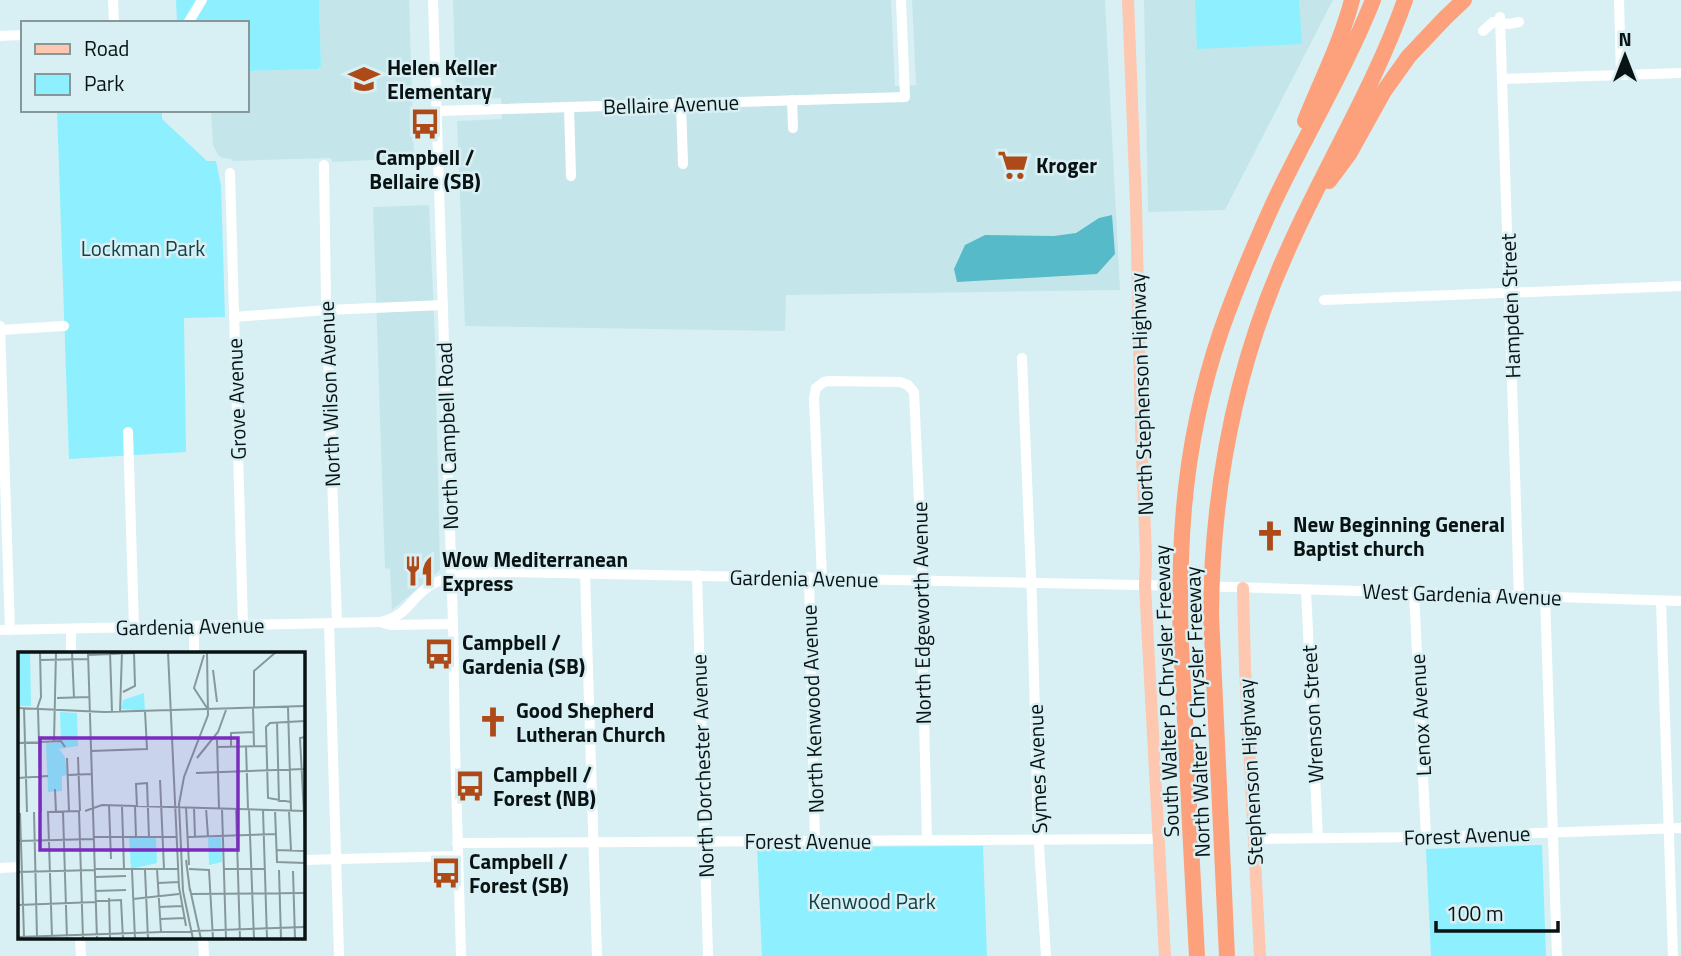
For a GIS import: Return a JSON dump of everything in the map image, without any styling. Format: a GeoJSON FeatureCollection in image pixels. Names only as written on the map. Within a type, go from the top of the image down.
{"type":"FeatureCollection","features":[{"type":"Feature","properties":{"kind":"highway"},"geometry":{"type":"LineString","coordinates":[[1273,204],[1316,93],[1341,38],[1352,0]]}},
{"type":"Feature","properties":{"kind":"highway","name":"South Walter P. Chrysler Freeway"},"geometry":{"type":"LineString","coordinates":[[1197,956],[1180,588],[1183,528],[1196,430],[1221,332],[1239,283],[1273,204],[1373,0]]}},
{"type":"Feature","properties":{"kind":"highway","name":"North Walter P. Chrysler Freeway"},"geometry":{"type":"LineString","coordinates":[[1227,956],[1212,626],[1212,563],[1216,513],[1229,428],[1248,356],[1271,289],[1379,63],[1405,0]]}},
{"type":"Feature","properties":{"kind":"highway"},"geometry":{"type":"LineString","coordinates":[[1303,218],[1349,154],[1384,91],[1409,56],[1464,0]]}},
{"type":"Feature","properties":{"kind":"main road","name":"North Stephenson Highway"},"geometry":{"type":"LineString","coordinates":[[1128,0],[1141,428],[1146,557],[1152,586],[1165,956]]}},
{"type":"Feature","properties":{"kind":"main road","name":"Stephenson Highway"},"geometry":{"type":"LineString","coordinates":[[1238,587],[1245,668],[1259,956]]}},
{"type":"Feature","properties":{"kind":"street"},"geometry":{"type":"LineString","coordinates":[[114,0],[114,21]]}},
{"type":"Feature","properties":{"kind":"street"},"geometry":{"type":"LineString","coordinates":[[189,21],[202,0]]}},
{"type":"Feature","properties":{"kind":"street","name":"North Campbell Road"},"geometry":{"type":"LineString","coordinates":[[433,0],[452,576],[461,956]]}},
{"type":"Feature","properties":{"kind":"street","name":"Bellaire Avenue"},"geometry":{"type":"LineString","coordinates":[[437,111],[905,97],[901,0]]}},
{"type":"Feature","properties":{"kind":"street"},"geometry":{"type":"LineString","coordinates":[[1619,0],[1621,75]]}},
{"type":"Feature","properties":{"kind":"street"},"geometry":{"type":"LineString","coordinates":[[1483,31],[1493,22],[1500,20],[1519,22]]}},
{"type":"Feature","properties":{"kind":"street","name":"Hampden Street"},"geometry":{"type":"LineString","coordinates":[[1500,20],[1519,596]]}},
{"type":"Feature","properties":{"kind":"street"},"geometry":{"type":"LineString","coordinates":[[0,36],[21,35]]}},
{"type":"Feature","properties":{"kind":"street"},"geometry":{"type":"LineString","coordinates":[[1503,79],[1681,73]]}},
{"type":"Feature","properties":{"kind":"street"},"geometry":{"type":"LineString","coordinates":[[792,100],[793,128]]}},
{"type":"Feature","properties":{"kind":"street"},"geometry":{"type":"LineString","coordinates":[[681,104],[683,164]]}},
{"type":"Feature","properties":{"kind":"street"},"geometry":{"type":"LineString","coordinates":[[569,107],[571,176]]}},
{"type":"Feature","properties":{"kind":"street","name":"North Wilson Avenue"},"geometry":{"type":"LineString","coordinates":[[324,164],[339,956]]}},
{"type":"Feature","properties":{"kind":"street","name":"Grove Avenue"},"geometry":{"type":"LineString","coordinates":[[230,173],[243,625]]}},
{"type":"Feature","properties":{"kind":"street"},"geometry":{"type":"LineString","coordinates":[[1324,300],[1681,286]]}},
{"type":"Feature","properties":{"kind":"street"},"geometry":{"type":"LineString","coordinates":[[234,317],[443,305]]}},
{"type":"Feature","properties":{"kind":"street"},"geometry":{"type":"LineString","coordinates":[[5,630],[0,329],[64,326]]}},
{"type":"Feature","properties":{"kind":"street","name":"Symes Avenue"},"geometry":{"type":"LineString","coordinates":[[1022,358],[1039,840],[1046,956]]}},
{"type":"Feature","properties":{"kind":"street","name":"North Kenwood Avenue"},"geometry":{"type":"LineString","coordinates":[[822,578],[814,398],[816,388],[829,381],[900,382],[911,387]]}},
{"type":"Feature","properties":{"kind":"street","name":"North Edgeworth Avenue"},"geometry":{"type":"LineString","coordinates":[[911,387],[914,392],[922,566],[927,840]]}},
{"type":"Feature","properties":{"kind":"street"},"geometry":{"type":"LineString","coordinates":[[128,432],[134,627]]}},
{"type":"Feature","properties":{"kind":"street","name":"Gardenia Avenue"},"geometry":{"type":"LineString","coordinates":[[5,630],[380,622],[400,614],[428,587],[452,576],[503,572],[1238,587]]}},
{"type":"Feature","properties":{"kind":"street"},"geometry":{"type":"LineString","coordinates":[[585,573],[597,956]]}},
{"type":"Feature","properties":{"kind":"street","name":"North Dorchester Avenue"},"geometry":{"type":"LineString","coordinates":[[697,575],[708,956]]}},
{"type":"Feature","properties":{"kind":"street","name":"North Kenwood Avenue"},"geometry":{"type":"LineString","coordinates":[[809,578],[816,841]]}},
{"type":"Feature","properties":{"kind":"street","name":"West Gardenia Avenue"},"geometry":{"type":"LineString","coordinates":[[1238,587],[1681,601]]}},
{"type":"Feature","properties":{"kind":"street","name":"Wrenson Street"},"geometry":{"type":"LineString","coordinates":[[1306,590],[1318,838]]}},
{"type":"Feature","properties":{"kind":"street","name":"Lenox Avenue"},"geometry":{"type":"LineString","coordinates":[[1415,592],[1426,837]]}},
{"type":"Feature","properties":{"kind":"street"},"geometry":{"type":"LineString","coordinates":[[1545,596],[1557,956]]}},
{"type":"Feature","properties":{"kind":"street"},"geometry":{"type":"LineString","coordinates":[[1661,601],[1673,956]]}},
{"type":"Feature","properties":{"kind":"street","name":"Gardenia Avenue"},"geometry":{"type":"LineString","coordinates":[[380,622],[391,625],[453,624]]}},
{"type":"Feature","properties":{"kind":"street"},"geometry":{"type":"LineString","coordinates":[[194,626],[194,652]]}},
{"type":"Feature","properties":{"kind":"street"},"geometry":{"type":"LineString","coordinates":[[71,629],[71,652]]}},
{"type":"Feature","properties":{"kind":"street","name":"Forest Avenue"},"geometry":{"type":"LineString","coordinates":[[1254,839],[1426,837],[1681,828]]}},
{"type":"Feature","properties":{"kind":"street","name":"Forest Avenue"},"geometry":{"type":"LineString","coordinates":[[457,843],[1159,839]]}},
{"type":"Feature","properties":{"kind":"street"},"geometry":{"type":"LineString","coordinates":[[304,860],[458,856]]}},
{"type":"Feature","properties":{"kind":"street"},"geometry":{"type":"LineString","coordinates":[[0,868],[18,867]]}},
{"type":"Feature","properties":{"kind":"shaded area"},"geometry":{"type":"Polygon","coordinates":[[[319,0],[409,0],[414,158],[332,162],[331,158],[232,161],[218,155],[213,145],[211,112],[248,112],[248,71],[318,69],[321,66],[319,0]]]}},
{"type":"Feature","properties":{"kind":"shaded area"},"geometry":{"type":"Polygon","coordinates":[[[453,0],[891,0],[895,86],[916,85],[912,0],[1105,0],[1120,290],[786,295],[785,331],[465,326],[457,121],[502,119],[501,98],[456,100],[453,0]]]}},
{"type":"Feature","properties":{"kind":"shaded area"},"geometry":{"type":"Polygon","coordinates":[[[1144,0],[1333,0],[1225,210],[1148,212],[1144,0]]]}},
{"type":"Feature","properties":{"kind":"shaded area"},"geometry":{"type":"Polygon","coordinates":[[[429,205],[440,570],[392,610],[390,569],[385,568],[373,207],[429,205]]]}},
{"type":"Feature","properties":{"kind":"shaded area"},"geometry":{"type":"Polygon","coordinates":[[[1112,215],[1115,254],[1097,274],[957,282],[954,269],[965,245],[985,235],[1054,236],[1076,233],[1099,218],[1112,215]]]}},
{"type":"Feature","properties":{"kind":"green space"},"geometry":{"type":"Polygon","coordinates":[[[176,0],[319,0],[321,66],[318,69],[248,71],[248,21],[177,21],[176,0]]]}},
{"type":"Feature","properties":{"kind":"green space"},"geometry":{"type":"Polygon","coordinates":[[[1195,0],[1299,0],[1302,44],[1197,49],[1195,0]]]}},
{"type":"Feature","properties":{"kind":"green space","name":"Lockman Park"},"geometry":{"type":"Polygon","coordinates":[[[57,112],[162,112],[162,119],[207,161],[216,161],[221,186],[225,317],[184,318],[186,452],[69,459],[57,112]]]}},
{"type":"Feature","properties":{"kind":"green space"},"geometry":{"type":"Polygon","coordinates":[[[1542,845],[1546,956],[1431,956],[1426,849],[1542,845]]]}},
{"type":"Feature","properties":{"kind":"green space","name":"Kenwood Park"},"geometry":{"type":"Polygon","coordinates":[[[983,846],[987,956],[762,956],[757,847],[983,846]]]}},
{"type":"Feature","properties":{"kind":"place","name":"Helen Keller Elementary"},"geometry":{"type":"Point","coordinates":[364,79]}},
{"type":"Feature","properties":{"kind":"place","name":"Campbell / Bellaire (SB)"},"geometry":{"type":"Point","coordinates":[425,124]}},
{"type":"Feature","properties":{"kind":"place","name":"Kroger"},"geometry":{"type":"Point","coordinates":[1013,165]}},
{"type":"Feature","properties":{"kind":"place","name":"New Beginning General Baptist church"},"geometry":{"type":"Point","coordinates":[1270,536]}},
{"type":"Feature","properties":{"kind":"place","name":"Wow Mediterranean Express"},"geometry":{"type":"Point","coordinates":[419,571]}},
{"type":"Feature","properties":{"kind":"place","name":"Campbell / Gardenia (SB)"},"geometry":{"type":"Point","coordinates":[439,654]}},
{"type":"Feature","properties":{"kind":"place","name":"Good Shepherd Lutheran Church"},"geometry":{"type":"Point","coordinates":[493,722]}},
{"type":"Feature","properties":{"kind":"place","name":"Campbell / Forest (NB)"},"geometry":{"type":"Point","coordinates":[470,786]}},
{"type":"Feature","properties":{"kind":"place","name":"Campbell / Forest (SB)"},"geometry":{"type":"Point","coordinates":[446,873]}}]}
